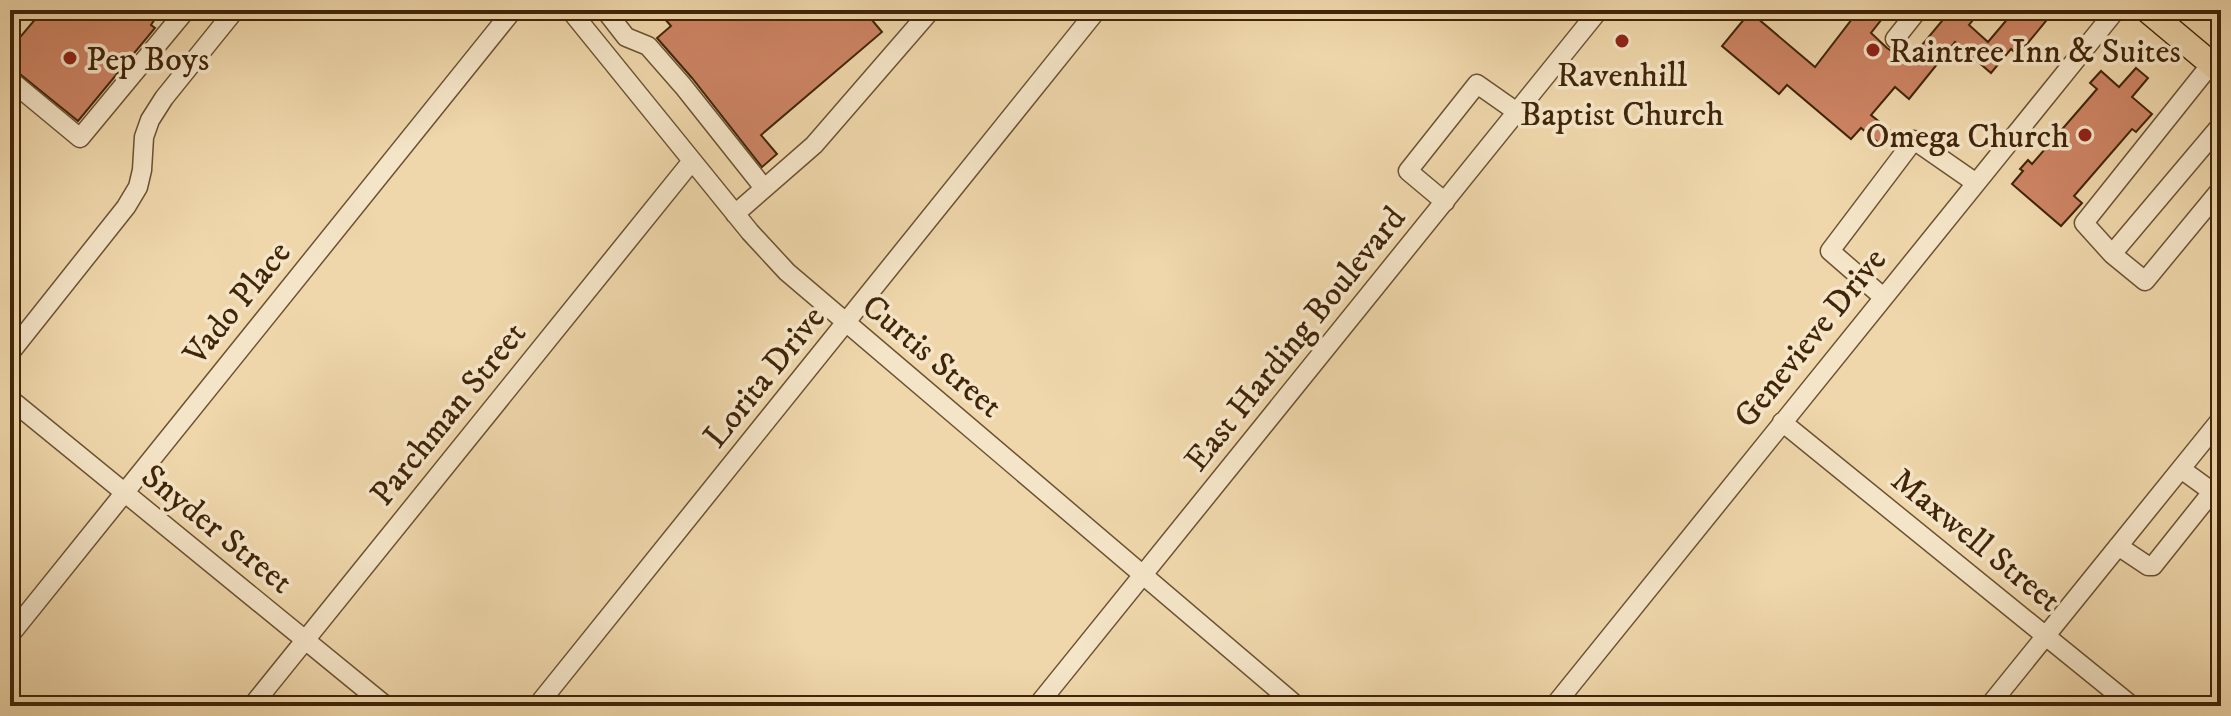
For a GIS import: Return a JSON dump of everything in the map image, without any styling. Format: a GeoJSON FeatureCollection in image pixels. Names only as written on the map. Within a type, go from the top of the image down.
{"type":"FeatureCollection","features":[{"type":"Feature","properties":{"kind":"main road"},"geometry":{"type":"LineString","coordinates":[[2147,10],[2216,68]]}},
{"type":"Feature","properties":{"kind":"street"},"geometry":{"type":"LineString","coordinates":[[10,80],[80,138],[186,10]]}},
{"type":"Feature","properties":{"kind":"street"},"geometry":{"type":"LineString","coordinates":[[12,347],[126,207],[138,187],[144,137],[150,120],[235,10]]}},
{"type":"Feature","properties":{"kind":"street","name":"Vado Place"},"geometry":{"type":"LineString","coordinates":[[10,635],[513,10]]}},
{"type":"Feature","properties":{"kind":"street","name":"Curtis Street"},"geometry":{"type":"LineString","coordinates":[[570,10],[735,214],[787,272],[1297,706]]}},
{"type":"Feature","properties":{"kind":"street"},"geometry":{"type":"LineString","coordinates":[[605,10],[626,37],[648,46],[764,188]]}},
{"type":"Feature","properties":{"kind":"street"},"geometry":{"type":"LineString","coordinates":[[735,214],[814,145],[931,10]]}},
{"type":"Feature","properties":{"kind":"street","name":"Lorita Drive"},"geometry":{"type":"LineString","coordinates":[[537,706],[1097,10]]}},
{"type":"Feature","properties":{"kind":"street","name":"East Harding Boulevard"},"geometry":{"type":"LineString","coordinates":[[1037,706],[1599,10]]}},
{"type":"Feature","properties":{"kind":"street"},"geometry":{"type":"LineString","coordinates":[[1895,39],[1918,10]]}},
{"type":"Feature","properties":{"kind":"street","name":"Genevieve Drive"},"geometry":{"type":"LineString","coordinates":[[1554,706],[2116,10]]}},
{"type":"Feature","properties":{"kind":"street"},"geometry":{"type":"LineString","coordinates":[[2216,68],[2084,223],[2112,254],[2145,281],[2221,189]]}},
{"type":"Feature","properties":{"kind":"street"},"geometry":{"type":"LineString","coordinates":[[1445,202],[1408,171],[1417,158],[1477,84],[1517,112]]}},
{"type":"Feature","properties":{"kind":"street"},"geometry":{"type":"LineString","coordinates":[[2112,254],[2221,125]]}},
{"type":"Feature","properties":{"kind":"street"},"geometry":{"type":"LineString","coordinates":[[1883,297],[1830,251],[1914,140],[1976,183]]}},
{"type":"Feature","properties":{"kind":"street","name":"Parchman Street"},"geometry":{"type":"LineString","coordinates":[[252,706],[692,161]]}},
{"type":"Feature","properties":{"kind":"street","name":"Snyder Street"},"geometry":{"type":"LineString","coordinates":[[11,402],[386,706]]}},
{"type":"Feature","properties":{"kind":"street"},"geometry":{"type":"LineString","coordinates":[[1989,706],[2221,419]]}},
{"type":"Feature","properties":{"kind":"street","name":"Maxwell Street"},"geometry":{"type":"LineString","coordinates":[[1782,422],[2132,706]]}},
{"type":"Feature","properties":{"kind":"street"},"geometry":{"type":"LineString","coordinates":[[2118,546],[2148,566],[2153,566],[2216,495],[2181,469]]}},
{"type":"Feature","properties":{"kind":"building","name":"Pep Boys"},"geometry":{"type":"Polygon","coordinates":[[[43,10],[144,10],[155,19],[151,25],[155,28],[78,121],[10,66],[10,49],[43,10]]]}},
{"type":"Feature","properties":{"kind":"building"},"geometry":{"type":"Polygon","coordinates":[[[657,10],[883,10],[872,20],[882,32],[761,135],[777,154],[762,167],[657,38],[671,26],[657,10]]]}},
{"type":"Feature","properties":{"kind":"building"},"geometry":{"type":"Polygon","coordinates":[[[1859,10],[1889,10],[1871,33],[1908,62],[1951,10],[1981,10],[1969,25],[1988,42],[2015,10],[2055,10],[2018,55],[2011,49],[1991,73],[1955,42],[1909,99],[1895,87],[1871,115],[1892,132],[1881,145],[1861,128],[1851,139],[1787,85],[1779,94],[1722,46],[1750,12],[1815,67],[1859,10]]]}},
{"type":"Feature","properties":{"kind":"building"},"geometry":{"type":"Polygon","coordinates":[[[2136,68],[2148,78],[2132,97],[2152,114],[2136,132],[2132,129],[2074,196],[2082,203],[2061,226],[2012,184],[2028,160],[2032,164],[2097,89],[2090,83],[2101,71],[2119,87],[2136,68]]]}},
{"type":"Feature","properties":{"kind":"place","name":"Ravenhill Baptist Church"},"geometry":{"type":"Point","coordinates":[1622,41]}},
{"type":"Feature","properties":{"kind":"place","name":"Raintree Inn & Suites"},"geometry":{"type":"Point","coordinates":[1873,50]}},
{"type":"Feature","properties":{"kind":"place","name":"Pep Boys"},"geometry":{"type":"Point","coordinates":[70,58]}},
{"type":"Feature","properties":{"kind":"place","name":"Omega Church"},"geometry":{"type":"Point","coordinates":[2085,135]}}]}
